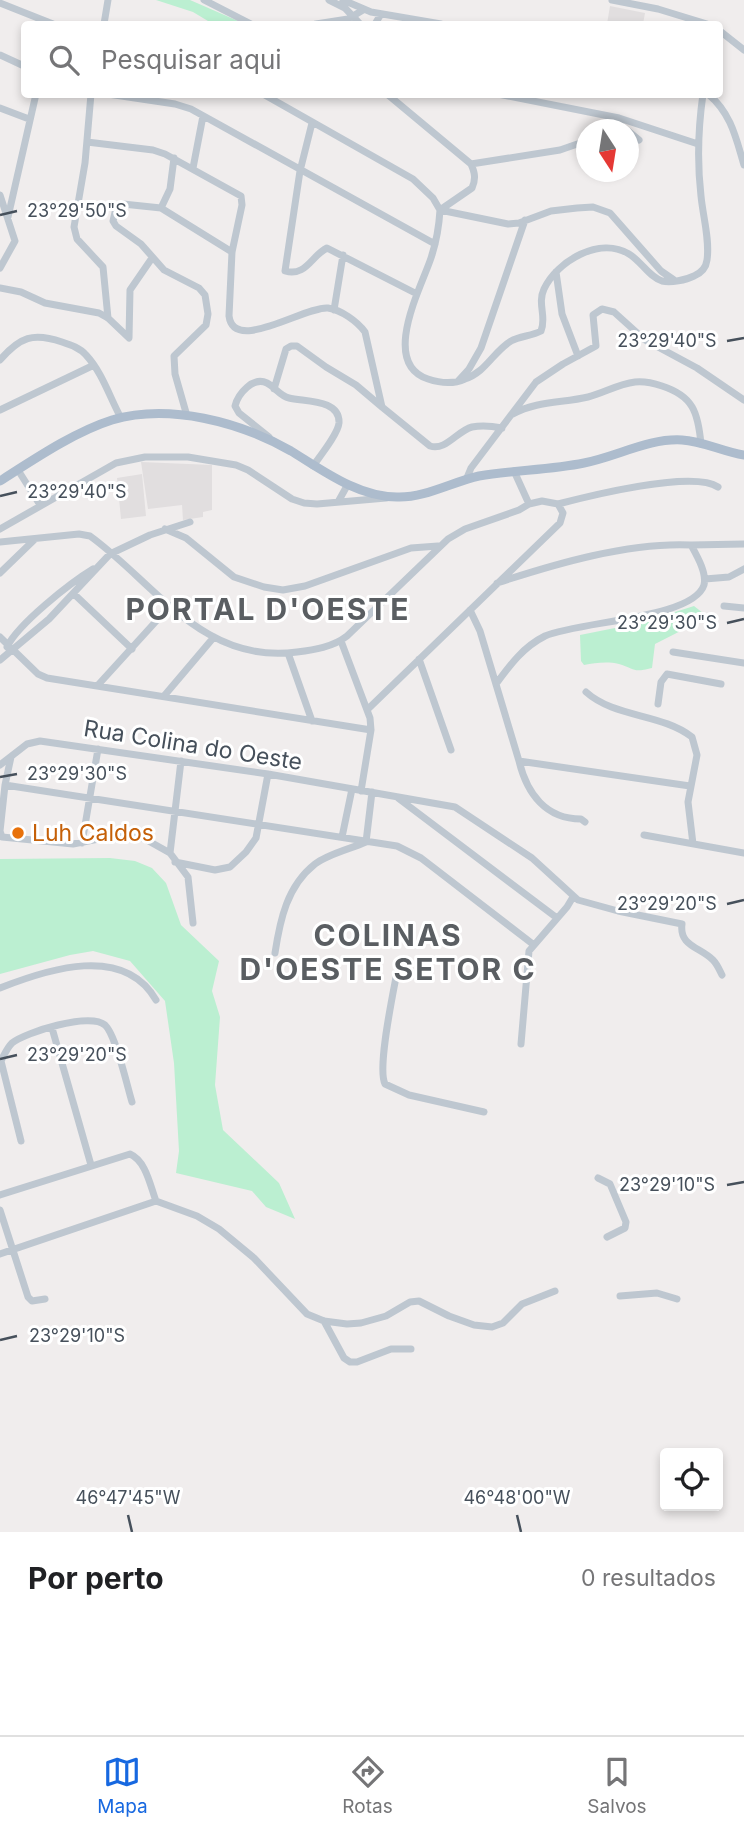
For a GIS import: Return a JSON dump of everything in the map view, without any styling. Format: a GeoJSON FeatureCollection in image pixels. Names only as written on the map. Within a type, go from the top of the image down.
{"type":"FeatureCollection","features":[{"type":"Feature","properties":{"kind":"main road"},"geometry":{"type":"LineString","coordinates":[[0,481],[88,431],[121,418],[157,414],[187,416],[223,424],[276,443],[348,484],[391,497],[410,496],[466,480],[514,471],[582,464],[666,441],[683,440],[744,455]]}},
{"type":"Feature","properties":{"kind":"street"},"geometry":{"type":"LineString","coordinates":[[104,21],[108,0]]}},
{"type":"Feature","properties":{"kind":"street"},"geometry":{"type":"LineString","coordinates":[[204,0],[245,21]]}},
{"type":"Feature","properties":{"kind":"street"},"geometry":{"type":"LineString","coordinates":[[329,0],[345,8],[357,21]]}},
{"type":"Feature","properties":{"kind":"street"},"geometry":{"type":"LineString","coordinates":[[343,0],[363,10],[423,21]]}},
{"type":"Feature","properties":{"kind":"street"},"geometry":{"type":"LineString","coordinates":[[612,0],[658,9],[692,21]]}},
{"type":"Feature","properties":{"kind":"street"},"geometry":{"type":"LineString","coordinates":[[0,3],[46,21]]}},
{"type":"Feature","properties":{"kind":"street"},"geometry":{"type":"LineString","coordinates":[[332,21],[353,17],[363,10]]}},
{"type":"Feature","properties":{"kind":"street"},"geometry":{"type":"LineString","coordinates":[[23,12],[28,21]]}},
{"type":"Feature","properties":{"kind":"street"},"geometry":{"type":"LineString","coordinates":[[377,21],[381,14]]}},
{"type":"Feature","properties":{"kind":"street"},"geometry":{"type":"LineString","coordinates":[[723,34],[744,50]]}},
{"type":"Feature","properties":{"kind":"street"},"geometry":{"type":"LineString","coordinates":[[0,55],[21,65]]}},
{"type":"Feature","properties":{"kind":"street"},"geometry":{"type":"LineString","coordinates":[[8,217],[35,98]]}},
{"type":"Feature","properties":{"kind":"street"},"geometry":{"type":"LineString","coordinates":[[91,98],[74,233],[82,246],[103,267],[108,318]]}},
{"type":"Feature","properties":{"kind":"street"},"geometry":{"type":"LineString","coordinates":[[135,98],[175,104],[203,116],[435,244]]}},
{"type":"Feature","properties":{"kind":"street"},"geometry":{"type":"LineString","coordinates":[[270,98],[413,179],[433,198],[440,210],[435,244],[404,336],[410,363],[425,379],[445,383],[457,382],[482,370],[510,342],[541,331],[544,321],[542,294],[556,272],[580,254],[605,248],[617,249],[637,260],[659,280],[674,281],[696,275],[706,265],[708,249],[700,193],[698,144],[705,98]]}},
{"type":"Feature","properties":{"kind":"street"},"geometry":{"type":"LineString","coordinates":[[394,98],[471,164],[475,176],[472,188],[440,210]]}},
{"type":"Feature","properties":{"kind":"street"},"geometry":{"type":"LineString","coordinates":[[516,98],[612,119]]}},
{"type":"Feature","properties":{"kind":"street"},"geometry":{"type":"LineString","coordinates":[[711,98],[722,107],[740,140],[744,165]]}},
{"type":"Feature","properties":{"kind":"street"},"geometry":{"type":"LineString","coordinates":[[0,108],[29,119]]}},
{"type":"Feature","properties":{"kind":"street"},"geometry":{"type":"LineString","coordinates":[[193,169],[203,116]]}},
{"type":"Feature","properties":{"kind":"street"},"geometry":{"type":"LineString","coordinates":[[312,123],[300,171],[285,271],[305,269],[326,248],[417,294]]}},
{"type":"Feature","properties":{"kind":"street"},"geometry":{"type":"LineString","coordinates":[[639,126],[698,144]]}},
{"type":"Feature","properties":{"kind":"street"},"geometry":{"type":"LineString","coordinates":[[87,142],[153,150],[174,158],[242,199],[232,252],[229,316],[232,326],[236,330],[252,331],[317,310],[334,310],[365,331],[382,407]]}},
{"type":"Feature","properties":{"kind":"street"},"geometry":{"type":"LineString","coordinates":[[471,164],[560,150],[576,144]]}},
{"type":"Feature","properties":{"kind":"street"},"geometry":{"type":"LineString","coordinates":[[160,208],[170,189],[174,158]]}},
{"type":"Feature","properties":{"kind":"street"},"geometry":{"type":"LineString","coordinates":[[0,195],[15,241],[0,268]]}},
{"type":"Feature","properties":{"kind":"street"},"geometry":{"type":"LineString","coordinates":[[187,416],[175,374],[173,356],[206,325],[208,314],[205,295],[199,288],[164,270],[141,244],[116,226],[112,217],[116,208],[122,204],[160,208],[232,252]]}},
{"type":"Feature","properties":{"kind":"street"},"geometry":{"type":"LineString","coordinates":[[440,210],[508,224],[551,211],[593,207],[603,209],[619,222],[661,271],[674,281]]}},
{"type":"Feature","properties":{"kind":"street"},"geometry":{"type":"LineString","coordinates":[[457,382],[469,369],[481,348],[525,220]]}},
{"type":"Feature","properties":{"kind":"street"},"geometry":{"type":"LineString","coordinates":[[334,310],[342,255]]}},
{"type":"Feature","properties":{"kind":"street"},"geometry":{"type":"LineString","coordinates":[[0,288],[21,292],[46,303],[90,310],[108,318],[129,338],[130,290],[152,258]]}},
{"type":"Feature","properties":{"kind":"street"},"geometry":{"type":"LineString","coordinates":[[556,272],[562,314],[578,356]]}},
{"type":"Feature","properties":{"kind":"street"},"geometry":{"type":"LineString","coordinates":[[466,480],[471,468],[536,382],[596,346],[593,316],[596,312],[608,309],[645,340],[697,368],[744,400]]}},
{"type":"Feature","properties":{"kind":"street"},"geometry":{"type":"LineString","coordinates":[[0,360],[19,342],[41,336],[77,348],[94,365],[121,418]]}},
{"type":"Feature","properties":{"kind":"street"},"geometry":{"type":"LineString","coordinates":[[274,388],[286,349],[297,346],[356,385],[433,447],[443,446],[473,427],[502,428]]}},
{"type":"Feature","properties":{"kind":"street"},"geometry":{"type":"LineString","coordinates":[[0,410],[94,365]]}},
{"type":"Feature","properties":{"kind":"street"},"geometry":{"type":"LineString","coordinates":[[276,443],[234,406],[250,385],[260,382],[287,398],[324,404],[336,413],[338,429],[313,466]]}},
{"type":"Feature","properties":{"kind":"street"},"geometry":{"type":"LineString","coordinates":[[511,416],[542,404],[588,397],[633,382],[645,382],[672,389],[690,402],[699,427],[701,444]]}},
{"type":"Feature","properties":{"kind":"street"},"geometry":{"type":"LineString","coordinates":[[0,529],[116,463],[145,457],[188,457],[236,465],[257,475],[298,502],[317,504],[391,497]]}},
{"type":"Feature","properties":{"kind":"street"},"geometry":{"type":"LineString","coordinates":[[18,470],[40,505]]}},
{"type":"Feature","properties":{"kind":"street"},"geometry":{"type":"LineString","coordinates":[[514,471],[529,504]]}},
{"type":"Feature","properties":{"kind":"street"},"geometry":{"type":"LineString","coordinates":[[0,542],[90,536],[169,607],[214,637],[257,651],[288,653],[341,641],[439,546],[457,533],[529,504],[542,501],[558,504],[676,481],[709,482],[718,487]]}},
{"type":"Feature","properties":{"kind":"street"},"geometry":{"type":"LineString","coordinates":[[338,502],[348,484]]}},
{"type":"Feature","properties":{"kind":"street"},"geometry":{"type":"LineString","coordinates":[[368,709],[560,523],[563,513],[558,504]]}},
{"type":"Feature","properties":{"kind":"street"},"geometry":{"type":"LineString","coordinates":[[11,647],[34,633],[110,554],[164,529],[190,522]]}},
{"type":"Feature","properties":{"kind":"street"},"geometry":{"type":"LineString","coordinates":[[164,529],[186,538],[234,577],[264,587],[284,590],[305,586],[411,548],[439,546]]}},
{"type":"Feature","properties":{"kind":"street"},"geometry":{"type":"LineString","coordinates":[[0,573],[34,540]]}},
{"type":"Feature","properties":{"kind":"street"},"geometry":{"type":"LineString","coordinates":[[496,583],[562,563],[647,548],[744,544]]}},
{"type":"Feature","properties":{"kind":"street"},"geometry":{"type":"LineString","coordinates":[[496,684],[520,653],[546,636],[579,626],[675,608],[696,596],[705,579],[691,545]]}},
{"type":"Feature","properties":{"kind":"street"},"geometry":{"type":"LineString","coordinates":[[2,658],[19,630],[64,590],[99,565]]}},
{"type":"Feature","properties":{"kind":"street"},"geometry":{"type":"LineString","coordinates":[[705,579],[729,577],[744,569]]}},
{"type":"Feature","properties":{"kind":"street"},"geometry":{"type":"LineString","coordinates":[[74,594],[132,649]]}},
{"type":"Feature","properties":{"kind":"street"},"geometry":{"type":"LineString","coordinates":[[724,606],[744,608]]}},
{"type":"Feature","properties":{"kind":"street"},"geometry":{"type":"LineString","coordinates":[[98,685],[169,607]]}},
{"type":"Feature","properties":{"kind":"street"},"geometry":{"type":"LineString","coordinates":[[470,610],[480,631],[524,778],[530,790],[549,811],[563,818],[581,819],[585,822]]}},
{"type":"Feature","properties":{"kind":"street"},"geometry":{"type":"LineString","coordinates":[[0,637],[42,676],[371,730]]}},
{"type":"Feature","properties":{"kind":"street"},"geometry":{"type":"LineString","coordinates":[[164,696],[214,637]]}},
{"type":"Feature","properties":{"kind":"street"},"geometry":{"type":"LineString","coordinates":[[341,641],[368,709],[371,730],[357,790],[342,837]]}},
{"type":"Feature","properties":{"kind":"street"},"geometry":{"type":"LineString","coordinates":[[673,652],[744,663]]}},
{"type":"Feature","properties":{"kind":"street"},"geometry":{"type":"LineString","coordinates":[[288,653],[312,721]]}},
{"type":"Feature","properties":{"kind":"street"},"geometry":{"type":"LineString","coordinates":[[419,659],[451,750]]}},
{"type":"Feature","properties":{"kind":"street"},"geometry":{"type":"LineString","coordinates":[[658,704],[661,682],[667,674],[721,684]]}},
{"type":"Feature","properties":{"kind":"street"},"geometry":{"type":"LineString","coordinates":[[586,692],[613,708],[667,724],[692,737],[696,768],[688,802],[693,844]]}},
{"type":"Feature","properties":{"kind":"street","name":"Rua Colina do Oeste"},"geometry":{"type":"LineString","coordinates":[[0,765],[27,744],[40,741],[268,774],[447,805],[462,810],[532,858],[573,897]]}},
{"type":"Feature","properties":{"kind":"street"},"geometry":{"type":"LineString","coordinates":[[82,843],[98,749]]}},
{"type":"Feature","properties":{"kind":"street"},"geometry":{"type":"LineString","coordinates":[[12,757],[5,786],[0,831],[5,838],[82,843],[119,835],[133,836],[157,844],[170,853]]}},
{"type":"Feature","properties":{"kind":"street"},"geometry":{"type":"LineString","coordinates":[[181,761],[170,853],[174,862],[188,877],[193,923]]}},
{"type":"Feature","properties":{"kind":"street"},"geometry":{"type":"LineString","coordinates":[[519,761],[690,786]]}},
{"type":"Feature","properties":{"kind":"street"},"geometry":{"type":"LineString","coordinates":[[174,862],[215,870],[230,867],[251,845],[260,824],[268,774]]}},
{"type":"Feature","properties":{"kind":"street"},"geometry":{"type":"LineString","coordinates":[[5,786],[397,846],[421,858],[534,945]]}},
{"type":"Feature","properties":{"kind":"street"},"geometry":{"type":"LineString","coordinates":[[366,842],[372,793]]}},
{"type":"Feature","properties":{"kind":"street"},"geometry":{"type":"LineString","coordinates":[[398,798],[557,918]]}},
{"type":"Feature","properties":{"kind":"street"},"geometry":{"type":"LineString","coordinates":[[644,835],[744,853]]}},
{"type":"Feature","properties":{"kind":"street"},"geometry":{"type":"LineString","coordinates":[[275,953],[283,909],[307,872],[322,860],[366,842]]}},
{"type":"Feature","properties":{"kind":"street"},"geometry":{"type":"LineString","coordinates":[[520,1044],[528,955],[573,897],[586,904],[682,924],[682,937],[715,962],[722,975]]}},
{"type":"Feature","properties":{"kind":"street"},"geometry":{"type":"LineString","coordinates":[[0,988],[68,967],[92,966],[124,971],[146,985],[156,1000]]}},
{"type":"Feature","properties":{"kind":"street"},"geometry":{"type":"LineString","coordinates":[[397,972],[387,1025],[382,1076],[385,1084],[409,1095],[484,1112]]}},
{"type":"Feature","properties":{"kind":"street"},"geometry":{"type":"LineString","coordinates":[[21,1141],[1,1061],[7,1048],[20,1038],[78,1020],[98,1021],[106,1026],[113,1039],[132,1102]]}},
{"type":"Feature","properties":{"kind":"street"},"geometry":{"type":"LineString","coordinates":[[52,1028],[91,1165]]}},
{"type":"Feature","properties":{"kind":"street"},"geometry":{"type":"LineString","coordinates":[[0,1195],[125,1154],[133,1155],[142,1165],[156,1201]]}},
{"type":"Feature","properties":{"kind":"street"},"geometry":{"type":"LineString","coordinates":[[598,1178],[610,1184],[626,1222],[625,1228],[607,1237]]}},
{"type":"Feature","properties":{"kind":"street"},"geometry":{"type":"LineString","coordinates":[[0,1254],[156,1201],[197,1216],[227,1234],[254,1258],[307,1314],[324,1321],[361,1323],[386,1315],[410,1302],[419,1301],[474,1325],[492,1327],[503,1323],[522,1304],[555,1291]]}},
{"type":"Feature","properties":{"kind":"street"},"geometry":{"type":"LineString","coordinates":[[0,1210],[28,1297],[32,1301],[44,1299]]}},
{"type":"Feature","properties":{"kind":"street"},"geometry":{"type":"LineString","coordinates":[[620,1296],[657,1293],[677,1299]]}},
{"type":"Feature","properties":{"kind":"street"},"geometry":{"type":"LineString","coordinates":[[324,1321],[344,1358],[350,1362],[357,1362],[391,1349],[411,1349]]}},
{"type":"Feature","properties":{"kind":"shaded area"},"geometry":{"type":"Polygon","coordinates":[[[610,6],[645,13],[644,21],[608,21],[610,6]]]}},
{"type":"Feature","properties":{"kind":"shaded area"},"geometry":{"type":"Polygon","coordinates":[[[141,462],[212,465],[212,510],[203,512],[203,517],[183,520],[182,505],[148,509],[141,462]]]}},
{"type":"Feature","properties":{"kind":"shaded area"},"geometry":{"type":"Polygon","coordinates":[[[142,474],[146,516],[121,519],[117,478],[142,474]]]}},
{"type":"Feature","properties":{"kind":"green space"},"geometry":{"type":"Polygon","coordinates":[[[156,0],[190,0],[238,21],[208,21],[193,12],[156,0]]]}},
{"type":"Feature","properties":{"kind":"green space"},"geometry":{"type":"Polygon","coordinates":[[[694,606],[708,617],[655,644],[652,668],[637,670],[610,663],[584,665],[581,661],[580,635],[640,623],[694,606]]]}},
{"type":"Feature","properties":{"kind":"green space"},"geometry":{"type":"Polygon","coordinates":[[[110,858],[135,861],[152,868],[166,883],[181,925],[219,961],[212,991],[220,1017],[215,1085],[223,1130],[279,1183],[295,1219],[266,1207],[252,1191],[176,1173],[179,1151],[174,1063],[165,1001],[130,961],[93,951],[0,974],[0,859],[110,858]]]}},
{"type":"Feature","properties":{"kind":"place","name":"Luh Caldos"},"geometry":{"type":"Point","coordinates":[18,833]}},
{"type":"Feature","properties":{"kind":"district","name":"PORTAL D'OESTE"},"geometry":{"type":"Point","coordinates":[268,609]}},
{"type":"Feature","properties":{"kind":"district","name":"COLINAS D'OESTE SETOR C"},"geometry":{"type":"Point","coordinates":[388,952]}}]}
